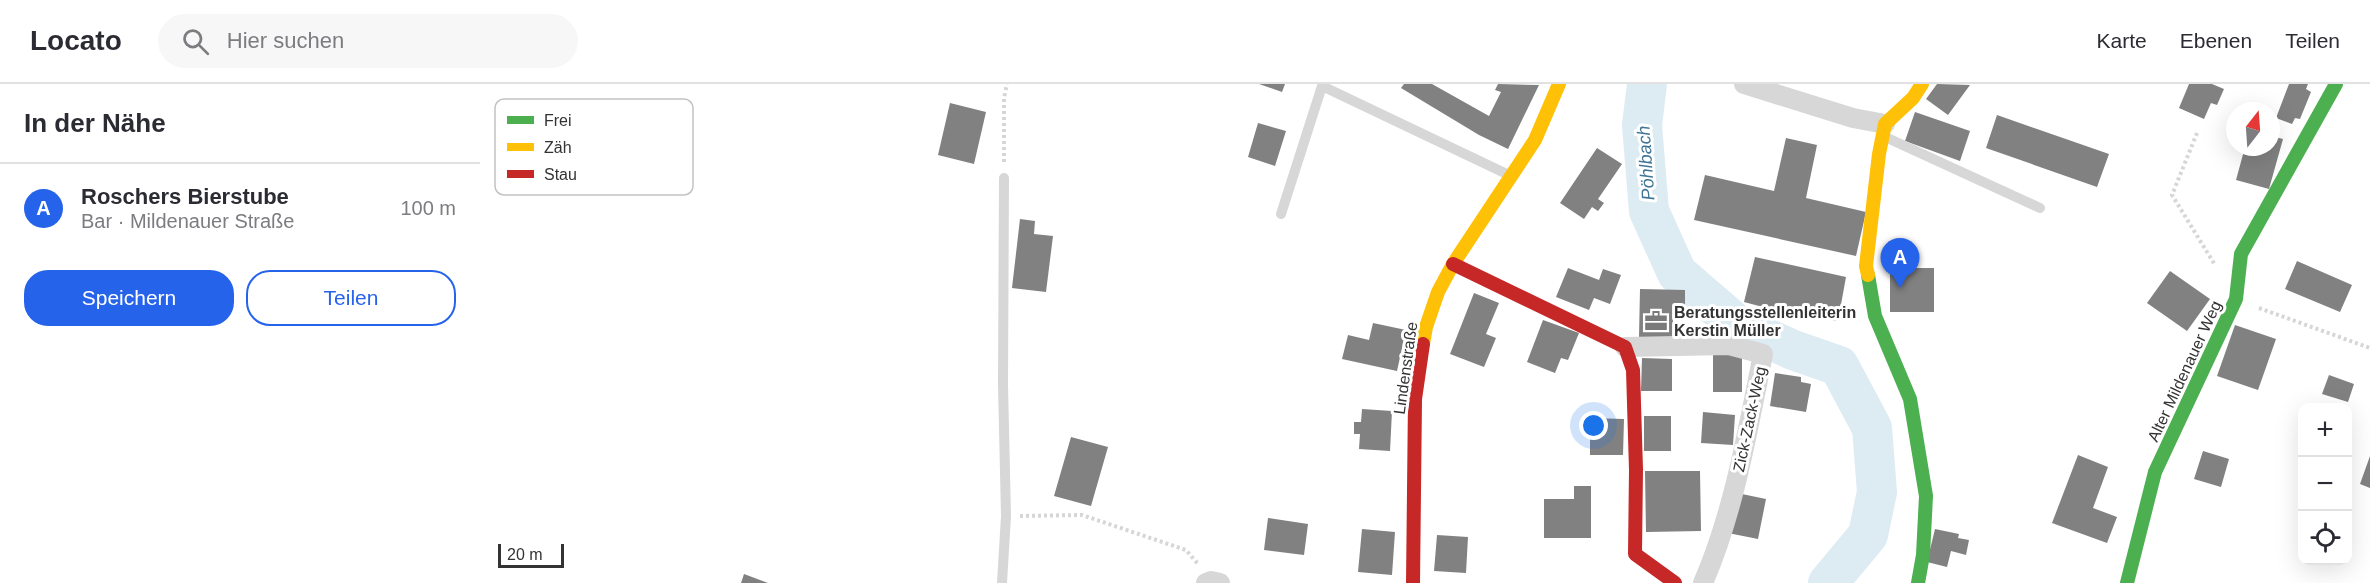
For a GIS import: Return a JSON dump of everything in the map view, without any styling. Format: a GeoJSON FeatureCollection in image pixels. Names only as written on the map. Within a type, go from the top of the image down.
{"type":"FeatureCollection","features":[{"type":"Feature","properties":{"kind":"street","name":"Lindenstraße"},"geometry":{"type":"LineString","coordinates":[[1413,583],[1414,399],[1426,327],[1438,292],[1453,264],[1535,140],[1559,84]]}},
{"type":"Feature","properties":{"kind":"street"},"geometry":{"type":"LineString","coordinates":[[1744,84],[1884,130]]}},
{"type":"Feature","properties":{"kind":"street"},"geometry":{"type":"LineString","coordinates":[[1918,583],[1923,555],[1926,496],[1910,399],[1875,316],[1866,266],[1884,130],[1923,84]]}},
{"type":"Feature","properties":{"kind":"street","name":"Alter Mildenauer Weg"},"geometry":{"type":"LineString","coordinates":[[2127,583],[2155,472],[2236,299],[2241,254],[2336,84]]}},
{"type":"Feature","properties":{"kind":"street","name":"Zick-Zack-Weg"},"geometry":{"type":"LineString","coordinates":[[1453,264],[1625,346],[1729,345],[1763,354],[1745,444],[1726,515],[1703,583]]}},
{"type":"Feature","properties":{"kind":"street"},"geometry":{"type":"LineString","coordinates":[[1625,346],[1633,370],[1635,554],[1675,583]]}},
{"type":"Feature","properties":{"kind":"lane"},"geometry":{"type":"LineString","coordinates":[[1281,214],[1322,86],[1511,176]]}},
{"type":"Feature","properties":{"kind":"lane"},"geometry":{"type":"LineString","coordinates":[[1884,130],[2040,208]]}},
{"type":"Feature","properties":{"kind":"lane"},"geometry":{"type":"LineString","coordinates":[[1002,583],[1006,516],[1003,385],[1004,178]]}},
{"type":"Feature","properties":{"kind":"path"},"geometry":{"type":"LineString","coordinates":[[1004,178],[1004,98],[1007,84]]}},
{"type":"Feature","properties":{"kind":"path"},"geometry":{"type":"LineString","coordinates":[[1006,516],[1082,515],[1186,550],[1213,582]]}},
{"type":"Feature","properties":{"kind":"building"},"geometry":{"type":"Polygon","coordinates":[[[1259,84],[1285,84],[1282,92],[1259,84]]]}},
{"type":"Feature","properties":{"kind":"building"},"geometry":{"type":"Polygon","coordinates":[[[1404,84],[1432,84],[1489,116],[1501,92],[1495,90],[1498,84],[1539,85],[1508,149],[1479,135],[1401,88],[1404,84]]]}},
{"type":"Feature","properties":{"kind":"building"},"geometry":{"type":"Polygon","coordinates":[[[1937,84],[1970,85],[1948,115],[1926,99],[1937,84]]]}},
{"type":"Feature","properties":{"kind":"building"},"geometry":{"type":"Polygon","coordinates":[[[2189,84],[2212,84],[2224,89],[2217,105],[2211,103],[2204,119],[2179,108],[2189,84]]]}},
{"type":"Feature","properties":{"kind":"building"},"geometry":{"type":"Polygon","coordinates":[[[2289,84],[2308,84],[2306,89],[2311,92],[2300,119],[2295,118],[2292,124],[2280,120],[2280,108],[2289,84]]]}},
{"type":"Feature","properties":{"kind":"building"},"geometry":{"type":"Polygon","coordinates":[[[950,103],[986,112],[974,164],[938,155],[950,103]]]}},
{"type":"Feature","properties":{"kind":"building"},"geometry":{"type":"Polygon","coordinates":[[[1915,112],[1970,131],[1960,161],[1905,141],[1915,112]]]}},
{"type":"Feature","properties":{"kind":"building"},"geometry":{"type":"Polygon","coordinates":[[[1997,115],[2109,154],[2097,187],[1986,148],[1997,115]]]}},
{"type":"Feature","properties":{"kind":"building"},"geometry":{"type":"Polygon","coordinates":[[[1258,123],[1286,131],[1275,166],[1248,157],[1258,123]]]}},
{"type":"Feature","properties":{"kind":"building"},"geometry":{"type":"Polygon","coordinates":[[[1786,138],[1817,145],[1806,198],[1866,212],[1856,256],[1694,220],[1705,175],[1774,191],[1786,138]]]}},
{"type":"Feature","properties":{"kind":"building"},"geometry":{"type":"Polygon","coordinates":[[[1597,148],[1622,164],[1598,199],[1604,203],[1598,211],[1592,207],[1584,219],[1560,203],[1597,148]]]}},
{"type":"Feature","properties":{"kind":"building"},"geometry":{"type":"Polygon","coordinates":[[[2243,156],[2278,156],[2269,189],[2236,180],[2243,156]]]}},
{"type":"Feature","properties":{"kind":"building"},"geometry":{"type":"Polygon","coordinates":[[[1020,219],[1035,221],[1034,234],[1053,236],[1046,292],[1012,288],[1020,219]]]}},
{"type":"Feature","properties":{"kind":"building"},"geometry":{"type":"Polygon","coordinates":[[[1755,257],[1846,277],[1838,321],[1786,313],[1744,302],[1755,257]]]}},
{"type":"Feature","properties":{"kind":"building"},"geometry":{"type":"Polygon","coordinates":[[[2297,261],[2352,285],[2340,312],[2285,289],[2297,261]]]}},
{"type":"Feature","properties":{"kind":"building"},"geometry":{"type":"Polygon","coordinates":[[[1568,268],[1599,280],[1603,269],[1621,275],[1610,304],[1594,298],[1589,310],[1556,297],[1568,268]]]}},
{"type":"Feature","properties":{"kind":"building"},"geometry":{"type":"Polygon","coordinates":[[[1890,268],[1934,268],[1934,312],[1890,312],[1890,268]]]}},
{"type":"Feature","properties":{"kind":"building"},"geometry":{"type":"Polygon","coordinates":[[[2170,271],[2210,299],[2187,331],[2147,303],[2170,271]]]}},
{"type":"Feature","properties":{"kind":"building"},"geometry":{"type":"Polygon","coordinates":[[[1640,289],[1685,290],[1685,309],[1673,309],[1673,337],[1639,337],[1640,289]]]}},
{"type":"Feature","properties":{"kind":"building"},"geometry":{"type":"Polygon","coordinates":[[[1474,293],[1499,303],[1486,334],[1496,338],[1484,367],[1450,354],[1474,293]]]}},
{"type":"Feature","properties":{"kind":"building"},"geometry":{"type":"Polygon","coordinates":[[[1543,320],[1579,333],[1568,360],[1561,358],[1555,373],[1527,362],[1543,320]]]}},
{"type":"Feature","properties":{"kind":"building"},"geometry":{"type":"Polygon","coordinates":[[[1373,323],[1406,330],[1397,371],[1342,359],[1348,335],[1369,340],[1373,323]]]}},
{"type":"Feature","properties":{"kind":"building"},"geometry":{"type":"Polygon","coordinates":[[[2235,325],[2276,339],[2258,390],[2217,376],[2235,325]]]}},
{"type":"Feature","properties":{"kind":"building"},"geometry":{"type":"Polygon","coordinates":[[[1713,353],[1742,354],[1742,392],[1713,392],[1713,353]]]}},
{"type":"Feature","properties":{"kind":"building"},"geometry":{"type":"Polygon","coordinates":[[[1642,358],[1672,359],[1672,391],[1641,391],[1642,358]]]}},
{"type":"Feature","properties":{"kind":"building"},"geometry":{"type":"Polygon","coordinates":[[[1775,373],[1801,377],[1801,382],[1811,384],[1806,412],[1770,406],[1775,373]]]}},
{"type":"Feature","properties":{"kind":"building"},"geometry":{"type":"Polygon","coordinates":[[[2329,375],[2354,384],[2348,402],[2322,394],[2329,375]]]}},
{"type":"Feature","properties":{"kind":"building"},"geometry":{"type":"Polygon","coordinates":[[[1362,409],[1392,411],[1390,451],[1359,449],[1360,434],[1354,434],[1354,422],[1361,422],[1362,409]]]}},
{"type":"Feature","properties":{"kind":"building"},"geometry":{"type":"Polygon","coordinates":[[[1703,412],[1735,415],[1733,445],[1701,443],[1703,412]]]}},
{"type":"Feature","properties":{"kind":"building"},"geometry":{"type":"Polygon","coordinates":[[[1644,416],[1671,416],[1671,451],[1644,451],[1644,416]]]}},
{"type":"Feature","properties":{"kind":"building"},"geometry":{"type":"Polygon","coordinates":[[[1590,418],[1624,419],[1623,455],[1590,455],[1590,418]]]}},
{"type":"Feature","properties":{"kind":"building"},"geometry":{"type":"Polygon","coordinates":[[[1071,437],[1108,447],[1091,506],[1054,496],[1071,437]]]}},
{"type":"Feature","properties":{"kind":"building"},"geometry":{"type":"Polygon","coordinates":[[[2203,451],[2229,459],[2221,487],[2194,479],[2203,451]]]}},
{"type":"Feature","properties":{"kind":"building"},"geometry":{"type":"Polygon","coordinates":[[[2078,455],[2108,467],[2093,508],[2117,517],[2107,543],[2052,523],[2078,455]]]}},
{"type":"Feature","properties":{"kind":"building"},"geometry":{"type":"Polygon","coordinates":[[[2370,456],[2370,488],[2360,484],[2370,456]]]}},
{"type":"Feature","properties":{"kind":"building"},"geometry":{"type":"Polygon","coordinates":[[[1645,471],[1700,471],[1701,531],[1646,532],[1645,471]]]}},
{"type":"Feature","properties":{"kind":"building"},"geometry":{"type":"Polygon","coordinates":[[[1574,486],[1591,486],[1591,538],[1544,538],[1544,499],[1574,499],[1574,486]]]}},
{"type":"Feature","properties":{"kind":"building"},"geometry":{"type":"Polygon","coordinates":[[[1737,493],[1766,499],[1758,539],[1728,533],[1737,493]]]}},
{"type":"Feature","properties":{"kind":"building"},"geometry":{"type":"Polygon","coordinates":[[[1268,518],[1308,524],[1304,555],[1264,550],[1268,518]]]}},
{"type":"Feature","properties":{"kind":"building"},"geometry":{"type":"Polygon","coordinates":[[[1362,529],[1395,532],[1392,575],[1358,572],[1362,529]]]}},
{"type":"Feature","properties":{"kind":"building"},"geometry":{"type":"Polygon","coordinates":[[[1935,529],[1959,534],[1958,538],[1969,540],[1966,555],[1951,551],[1947,567],[1927,562],[1935,529]]]}},
{"type":"Feature","properties":{"kind":"building"},"geometry":{"type":"Polygon","coordinates":[[[1437,535],[1468,537],[1466,573],[1434,571],[1437,535]]]}},
{"type":"Feature","properties":{"kind":"building"},"geometry":{"type":"Polygon","coordinates":[[[744,574],[768,583],[741,583],[744,574]]]}},
{"type":"Feature","properties":{"kind":"waterway","name":"Pöhlbach"},"geometry":{"type":"LineString","coordinates":[[1647,84],[1642,125],[1649,211],[1677,273],[1736,324],[1793,350],[1839,366],[1872,428],[1877,492],[1868,535],[1828,583]]}},
{"type":"Feature","properties":{"kind":"traffic: fast"},"geometry":{"type":"LineString","coordinates":[[2127,583],[2155,472],[2236,299],[2241,254],[2336,84]]}},
{"type":"Feature","properties":{"kind":"traffic: fast"},"geometry":{"type":"LineString","coordinates":[[1868,275],[1875,316],[1910,399],[1926,496],[1923,555],[1918,583]]}},
{"type":"Feature","properties":{"kind":"traffic: slow"},"geometry":{"type":"LineString","coordinates":[[1423,344],[1426,327],[1438,292],[1453,264],[1535,140],[1559,84]]}},
{"type":"Feature","properties":{"kind":"traffic: slow"},"geometry":{"type":"LineString","coordinates":[[1868,275],[1866,266],[1879,154],[1885,124],[1913,98],[1922,84]]}},
{"type":"Feature","properties":{"kind":"traffic: jam"},"geometry":{"type":"LineString","coordinates":[[1453,264],[1625,347],[1633,370],[1636,470],[1635,554],[1675,583]]}},
{"type":"Feature","properties":{"kind":"traffic: jam"},"geometry":{"type":"LineString","coordinates":[[1413,583],[1415,399],[1423,344]]}},
{"type":"Feature","properties":{"kind":"place","name":"Roschers Bierstube"},"geometry":{"type":"Point","coordinates":[1900,288]}},
{"type":"Feature","properties":{"kind":"place","name":"Beratungsstellenleiterin Kerstin Müller"},"geometry":{"type":"Point","coordinates":[1656,321]}}]}
